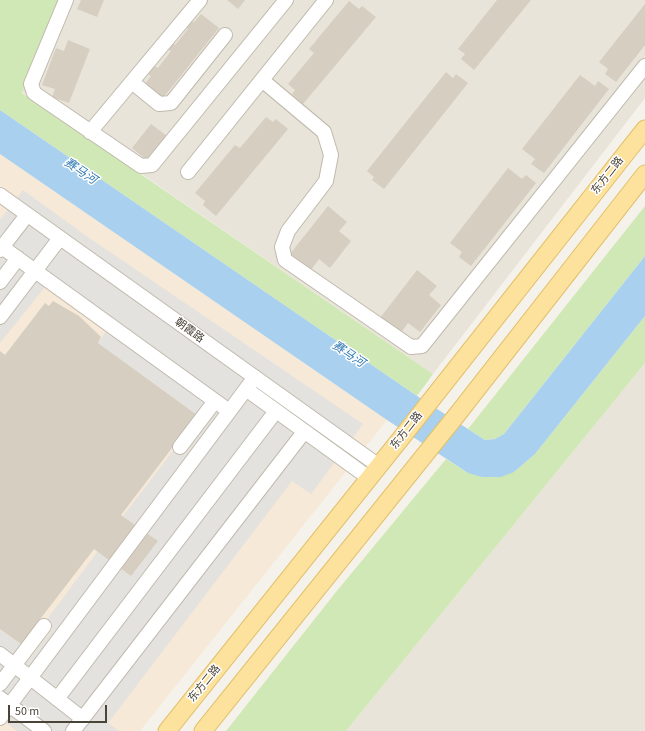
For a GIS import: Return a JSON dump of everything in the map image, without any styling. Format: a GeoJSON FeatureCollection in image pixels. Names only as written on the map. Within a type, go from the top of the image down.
{"type":"FeatureCollection","features":[{"type":"Feature","properties":{"kind":"main road","name":"东方二路"},"geometry":{"type":"LineString","coordinates":[[167,731],[402,437],[645,129]]}},
{"type":"Feature","properties":{"kind":"main road"},"geometry":{"type":"LineString","coordinates":[[203,731],[456,416],[645,174]]}},
{"type":"Feature","properties":{"kind":"street"},"geometry":{"type":"LineString","coordinates":[[66,0],[31,84],[34,93],[141,166],[152,165],[286,0]]}},
{"type":"Feature","properties":{"kind":"street"},"geometry":{"type":"LineString","coordinates":[[90,132],[200,0]]}},
{"type":"Feature","properties":{"kind":"street"},"geometry":{"type":"LineString","coordinates":[[188,172],[326,0]]}},
{"type":"Feature","properties":{"kind":"street"},"geometry":{"type":"LineString","coordinates":[[132,82],[159,104],[171,103],[225,35]]}},
{"type":"Feature","properties":{"kind":"street"},"geometry":{"type":"LineString","coordinates":[[262,80],[324,132],[331,155],[326,181],[288,231],[282,247],[286,260],[411,347],[422,346],[645,66]]}},
{"type":"Feature","properties":{"kind":"street","name":"朝霞路"},"geometry":{"type":"LineString","coordinates":[[0,196],[255,377],[374,472]]}},
{"type":"Feature","properties":{"kind":"street"},"geometry":{"type":"LineString","coordinates":[[27,215],[1,248],[35,270],[229,411]]}},
{"type":"Feature","properties":{"kind":"street"},"geometry":{"type":"LineString","coordinates":[[0,317],[60,238]]}},
{"type":"Feature","properties":{"kind":"street"},"geometry":{"type":"LineString","coordinates":[[0,282],[18,258]]}},
{"type":"Feature","properties":{"kind":"street"},"geometry":{"type":"LineString","coordinates":[[0,718],[5,701],[30,678],[255,377]]}},
{"type":"Feature","properties":{"kind":"street"},"geometry":{"type":"LineString","coordinates":[[246,389],[304,432],[374,472]]}},
{"type":"Feature","properties":{"kind":"street"},"geometry":{"type":"LineString","coordinates":[[180,447],[216,401]]}},
{"type":"Feature","properties":{"kind":"street"},"geometry":{"type":"LineString","coordinates":[[57,699],[276,411]]}},
{"type":"Feature","properties":{"kind":"street"},"geometry":{"type":"LineString","coordinates":[[73,731],[304,432]]}},
{"type":"Feature","properties":{"kind":"street"},"geometry":{"type":"LineString","coordinates":[[0,684],[44,626]]}},
{"type":"Feature","properties":{"kind":"street"},"geometry":{"type":"LineString","coordinates":[[0,654],[83,719]]}},
{"type":"Feature","properties":{"kind":"street"},"geometry":{"type":"LineString","coordinates":[[5,701],[44,731]]}},
{"type":"Feature","properties":{"kind":"shaded area"},"geometry":{"type":"Polygon","coordinates":[[[59,0],[645,0],[645,98],[433,374],[22,92],[59,0]]]}},
{"type":"Feature","properties":{"kind":"shaded area"},"geometry":{"type":"Polygon","coordinates":[[[0,154],[387,420],[140,731],[0,731],[0,154]]]}},
{"type":"Feature","properties":{"kind":"shaded area"},"geometry":{"type":"Polygon","coordinates":[[[23,190],[85,235],[363,424],[311,494],[292,481],[108,723],[119,731],[17,731],[0,718],[0,629],[21,644],[15,651],[28,661],[53,628],[45,622],[98,551],[131,576],[158,541],[123,516],[176,447],[185,454],[208,423],[98,343],[114,320],[54,276],[0,343],[0,220],[23,190]]]}},
{"type":"Feature","properties":{"kind":"shaded area"},"geometry":{"type":"Polygon","coordinates":[[[645,363],[645,731],[346,731],[645,363]]]}},
{"type":"Feature","properties":{"kind":"green space"},"geometry":{"type":"Polygon","coordinates":[[[0,0],[59,0],[22,93],[433,374],[417,396],[0,110],[0,0]]]}},
{"type":"Feature","properties":{"kind":"green space"},"geometry":{"type":"Polygon","coordinates":[[[645,206],[645,256],[504,434],[495,439],[485,440],[468,429],[645,206]]]}},
{"type":"Feature","properties":{"kind":"green space"},"geometry":{"type":"Polygon","coordinates":[[[645,316],[645,363],[346,731],[226,731],[336,592],[446,459],[468,473],[514,472],[535,454],[645,316]]]}},
{"type":"Feature","properties":{"kind":"water","name":"赛马河"},"geometry":{"type":"Polygon","coordinates":[[[0,110],[417,396],[485,440],[495,439],[504,434],[645,256],[645,316],[535,454],[514,472],[501,477],[482,477],[468,473],[387,420],[0,154],[0,110]]]}},
{"type":"Feature","properties":{"kind":"building"},"geometry":{"type":"Polygon","coordinates":[[[81,0],[104,0],[97,17],[77,9],[81,0]]]}},
{"type":"Feature","properties":{"kind":"building"},"geometry":{"type":"Polygon","coordinates":[[[227,0],[245,0],[238,9],[227,0]]]}},
{"type":"Feature","properties":{"kind":"building"},"geometry":{"type":"Polygon","coordinates":[[[497,0],[531,0],[474,70],[461,59],[465,54],[458,49],[497,0]]]}},
{"type":"Feature","properties":{"kind":"building"},"geometry":{"type":"Polygon","coordinates":[[[349,1],[359,9],[362,6],[376,17],[303,104],[292,94],[295,90],[288,84],[314,53],[309,49],[349,1]]]}},
{"type":"Feature","properties":{"kind":"building"},"geometry":{"type":"Polygon","coordinates":[[[645,4],[645,45],[616,82],[605,74],[608,69],[599,62],[645,4]]]}},
{"type":"Feature","properties":{"kind":"building"},"geometry":{"type":"Polygon","coordinates":[[[201,14],[219,28],[163,98],[145,84],[151,76],[147,73],[153,65],[158,68],[171,51],[168,49],[173,43],[175,45],[188,29],[186,27],[191,21],[194,22],[201,14]]]}},
{"type":"Feature","properties":{"kind":"building"},"geometry":{"type":"Polygon","coordinates":[[[68,40],[90,49],[69,103],[52,97],[55,89],[42,85],[56,48],[64,51],[68,40]]]}},
{"type":"Feature","properties":{"kind":"building"},"geometry":{"type":"Polygon","coordinates":[[[446,72],[453,78],[456,74],[468,83],[384,189],[372,180],[374,177],[367,171],[446,72]]]}},
{"type":"Feature","properties":{"kind":"building"},"geometry":{"type":"Polygon","coordinates":[[[580,75],[595,86],[598,81],[609,89],[544,173],[531,164],[535,159],[522,149],[580,75]]]}},
{"type":"Feature","properties":{"kind":"building"},"geometry":{"type":"Polygon","coordinates":[[[266,117],[273,122],[276,119],[288,129],[216,216],[203,205],[205,201],[195,193],[235,145],[240,148],[266,117]]]}},
{"type":"Feature","properties":{"kind":"building"},"geometry":{"type":"Polygon","coordinates":[[[151,124],[167,136],[148,161],[132,148],[151,124]]]}},
{"type":"Feature","properties":{"kind":"building"},"geometry":{"type":"Polygon","coordinates":[[[508,168],[522,179],[526,175],[536,183],[471,266],[459,257],[462,252],[450,243],[508,168]]]}},
{"type":"Feature","properties":{"kind":"building"},"geometry":{"type":"Polygon","coordinates":[[[328,206],[347,222],[339,231],[351,241],[330,268],[319,259],[311,270],[290,254],[328,206]]]}},
{"type":"Feature","properties":{"kind":"building"},"geometry":{"type":"Polygon","coordinates":[[[417,270],[437,286],[429,295],[441,305],[420,332],[408,323],[400,334],[380,318],[417,270]]]}},
{"type":"Feature","properties":{"kind":"building"},"geometry":{"type":"Polygon","coordinates":[[[53,301],[79,316],[101,337],[98,343],[197,415],[121,515],[158,541],[131,576],[94,549],[21,644],[0,629],[0,351],[5,355],[45,303],[49,306],[53,301]]]}}]}
